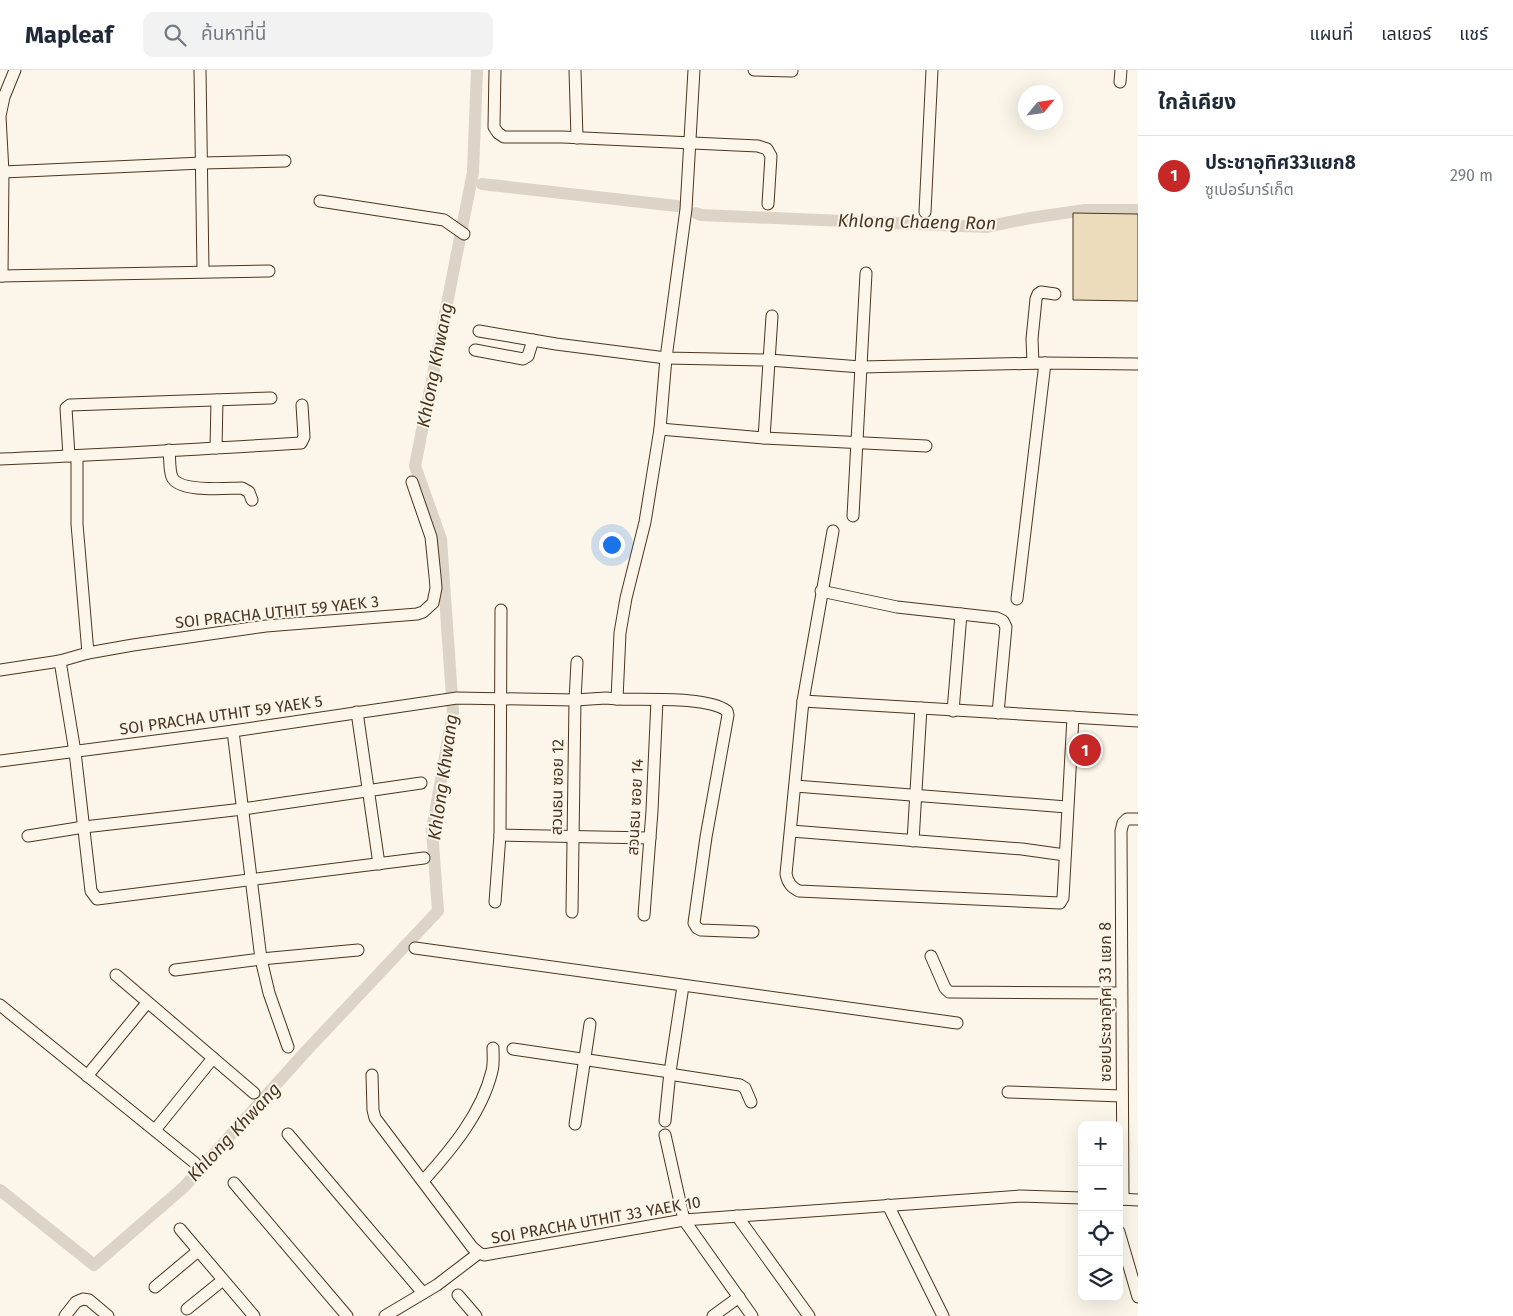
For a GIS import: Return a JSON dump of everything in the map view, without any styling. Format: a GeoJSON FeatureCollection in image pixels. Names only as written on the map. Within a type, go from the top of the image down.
{"type":"FeatureCollection","features":[{"type":"Feature","properties":{"kind":"street"},"geometry":{"type":"LineString","coordinates":[[14,70],[2,96],[0,116],[3,172],[1,276],[269,270]]}},
{"type":"Feature","properties":{"kind":"street"},"geometry":{"type":"LineString","coordinates":[[200,70],[203,271]]}},
{"type":"Feature","properties":{"kind":"street"},"geometry":{"type":"LineString","coordinates":[[495,70],[494,126],[498,133],[504,137],[690,142],[758,146],[767,149],[771,156],[768,204]]}},
{"type":"Feature","properties":{"kind":"street"},"geometry":{"type":"LineString","coordinates":[[575,70],[577,138]]}},
{"type":"Feature","properties":{"kind":"street"},"geometry":{"type":"LineString","coordinates":[[617,699],[620,633],[626,598],[646,522],[660,429],[666,358],[686,209],[694,70]]}},
{"type":"Feature","properties":{"kind":"street"},"geometry":{"type":"LineString","coordinates":[[754,70],[792,71]]}},
{"type":"Feature","properties":{"kind":"street"},"geometry":{"type":"LineString","coordinates":[[925,212],[932,70]]}},
{"type":"Feature","properties":{"kind":"street"},"geometry":{"type":"LineString","coordinates":[[1120,82],[1121,70]]}},
{"type":"Feature","properties":{"kind":"street"},"geometry":{"type":"LineString","coordinates":[[3,172],[285,161]]}},
{"type":"Feature","properties":{"kind":"street"},"geometry":{"type":"LineString","coordinates":[[320,201],[444,220],[462,232]]}},
{"type":"Feature","properties":{"kind":"street"},"geometry":{"type":"LineString","coordinates":[[853,516],[866,273]]}},
{"type":"Feature","properties":{"kind":"street"},"geometry":{"type":"LineString","coordinates":[[1033,363],[1032,339],[1036,299],[1041,292],[1055,294]]}},
{"type":"Feature","properties":{"kind":"street"},"geometry":{"type":"LineString","coordinates":[[764,438],[772,316]]}},
{"type":"Feature","properties":{"kind":"street"},"geometry":{"type":"LineString","coordinates":[[479,331],[666,358],[769,360],[861,367],[1033,363],[1138,364]]}},
{"type":"Feature","properties":{"kind":"street"},"geometry":{"type":"LineString","coordinates":[[475,350],[523,359],[530,353],[533,340]]}},
{"type":"Feature","properties":{"kind":"street"},"geometry":{"type":"LineString","coordinates":[[1018,599],[1045,363]]}},
{"type":"Feature","properties":{"kind":"street"},"geometry":{"type":"LineString","coordinates":[[88,653],[73,456],[66,408],[70,405],[271,398]]}},
{"type":"Feature","properties":{"kind":"street"},"geometry":{"type":"LineString","coordinates":[[216,448],[217,400]]}},
{"type":"Feature","properties":{"kind":"street"},"geometry":{"type":"LineString","coordinates":[[0,459],[114,455],[301,443],[304,437],[302,406]]}},
{"type":"Feature","properties":{"kind":"street"},"geometry":{"type":"LineString","coordinates":[[660,429],[764,438],[926,446]]}},
{"type":"Feature","properties":{"kind":"street"},"geometry":{"type":"LineString","coordinates":[[170,450],[172,477],[178,484],[187,488],[242,488],[249,492],[252,500]]}},
{"type":"Feature","properties":{"kind":"street","name":"SOI PRACHA UTHIT 59 YAEK 3"},"geometry":{"type":"LineString","coordinates":[[0,670],[60,661],[88,653],[134,645],[266,626],[423,612],[433,603],[436,576],[431,537],[412,482]]}},
{"type":"Feature","properties":{"kind":"street"},"geometry":{"type":"LineString","coordinates":[[833,531],[803,701],[786,874],[787,881],[792,887],[799,891],[1060,903],[1063,898],[1073,717]]}},
{"type":"Feature","properties":{"kind":"street"},"geometry":{"type":"LineString","coordinates":[[821,591],[897,607],[997,618],[1003,621],[1006,627],[998,713]]}},
{"type":"Feature","properties":{"kind":"street"},"geometry":{"type":"LineString","coordinates":[[496,902],[500,835],[501,610]]}},
{"type":"Feature","properties":{"kind":"street"},"geometry":{"type":"LineString","coordinates":[[953,711],[961,614]]}},
{"type":"Feature","properties":{"kind":"street"},"geometry":{"type":"LineString","coordinates":[[60,661],[75,752],[91,892],[97,899],[424,858]]}},
{"type":"Feature","properties":{"kind":"street","name":"สวนธน ซอย 12"},"geometry":{"type":"LineString","coordinates":[[572,912],[577,662]]}},
{"type":"Feature","properties":{"kind":"street","name":"SOI PRACHA UTHIT 59 YAEK 5"},"geometry":{"type":"LineString","coordinates":[[0,760],[233,731],[452,699],[575,700],[606,698],[682,700],[719,706],[728,712],[698,887],[694,923],[701,930],[753,932]]}},
{"type":"Feature","properties":{"kind":"street","name":"สวนธน ซอย 14"},"geometry":{"type":"LineString","coordinates":[[644,915],[657,700]]}},
{"type":"Feature","properties":{"kind":"street"},"geometry":{"type":"LineString","coordinates":[[803,701],[1138,722]]}},
{"type":"Feature","properties":{"kind":"street"},"geometry":{"type":"LineString","coordinates":[[913,840],[921,708]]}},
{"type":"Feature","properties":{"kind":"street"},"geometry":{"type":"LineString","coordinates":[[357,712],[379,864]]}},
{"type":"Feature","properties":{"kind":"street"},"geometry":{"type":"LineString","coordinates":[[233,731],[261,960],[269,993],[288,1047]]}},
{"type":"Feature","properties":{"kind":"street"},"geometry":{"type":"LineString","coordinates":[[28,836],[421,783]]}},
{"type":"Feature","properties":{"kind":"street"},"geometry":{"type":"LineString","coordinates":[[795,786],[1067,807]]}},
{"type":"Feature","properties":{"kind":"street","name":"ซอยประชาอุทิศ 33 แยก 8"},"geometry":{"type":"LineString","coordinates":[[1121,1166],[1121,831],[1123,822],[1127,819],[1138,819]]}},
{"type":"Feature","properties":{"kind":"street"},"geometry":{"type":"LineString","coordinates":[[791,831],[1022,849],[1065,855]]}},
{"type":"Feature","properties":{"kind":"street"},"geometry":{"type":"LineString","coordinates":[[500,835],[650,838]]}},
{"type":"Feature","properties":{"kind":"street"},"geometry":{"type":"LineString","coordinates":[[414,948],[957,1024]]}},
{"type":"Feature","properties":{"kind":"street"},"geometry":{"type":"LineString","coordinates":[[175,970],[358,950]]}},
{"type":"Feature","properties":{"kind":"street"},"geometry":{"type":"LineString","coordinates":[[931,956],[945,988],[949,992],[1122,993]]}},
{"type":"Feature","properties":{"kind":"street"},"geometry":{"type":"LineString","coordinates":[[116,975],[254,1093]]}},
{"type":"Feature","properties":{"kind":"street"},"geometry":{"type":"LineString","coordinates":[[665,1122],[669,1073],[683,986]]}},
{"type":"Feature","properties":{"kind":"street"},"geometry":{"type":"LineString","coordinates":[[87,1076],[147,1002]]}},
{"type":"Feature","properties":{"kind":"street"},"geometry":{"type":"LineString","coordinates":[[0,1005],[195,1163]]}},
{"type":"Feature","properties":{"kind":"street"},"geometry":{"type":"LineString","coordinates":[[575,1124],[590,1024]]}},
{"type":"Feature","properties":{"kind":"street"},"geometry":{"type":"LineString","coordinates":[[423,1181],[445,1157],[463,1132],[483,1097],[492,1070],[494,1048]]}},
{"type":"Feature","properties":{"kind":"street"},"geometry":{"type":"LineString","coordinates":[[513,1049],[740,1084],[745,1088],[751,1102]]}},
{"type":"Feature","properties":{"kind":"street"},"geometry":{"type":"LineString","coordinates":[[155,1130],[213,1058]]}},
{"type":"Feature","properties":{"kind":"street","name":"SOI PRACHA UTHIT 33 YAEK 10"},"geometry":{"type":"LineString","coordinates":[[372,1075],[375,1118],[479,1253],[484,1256],[684,1220],[1020,1196],[1078,1198]]}},
{"type":"Feature","properties":{"kind":"street"},"geometry":{"type":"LineString","coordinates":[[1008,1092],[1122,1096]]}},
{"type":"Feature","properties":{"kind":"street"},"geometry":{"type":"LineString","coordinates":[[288,1134],[423,1293]]}},
{"type":"Feature","properties":{"kind":"street"},"geometry":{"type":"LineString","coordinates":[[666,1135],[684,1220],[752,1316]]}},
{"type":"Feature","properties":{"kind":"street"},"geometry":{"type":"LineString","coordinates":[[234,1183],[348,1316]]}},
{"type":"Feature","properties":{"kind":"street"},"geometry":{"type":"LineString","coordinates":[[1123,1199],[1138,1200]]}},
{"type":"Feature","properties":{"kind":"street"},"geometry":{"type":"LineString","coordinates":[[888,1205],[943,1316]]}},
{"type":"Feature","properties":{"kind":"street"},"geometry":{"type":"LineString","coordinates":[[737,1216],[809,1316]]}},
{"type":"Feature","properties":{"kind":"street"},"geometry":{"type":"LineString","coordinates":[[180,1229],[254,1316]]}},
{"type":"Feature","properties":{"kind":"street"},"geometry":{"type":"LineString","coordinates":[[1123,1246],[1138,1297]]}},
{"type":"Feature","properties":{"kind":"street"},"geometry":{"type":"LineString","coordinates":[[155,1287],[198,1251]]}},
{"type":"Feature","properties":{"kind":"street"},"geometry":{"type":"LineString","coordinates":[[385,1316],[437,1285],[479,1253]]}},
{"type":"Feature","properties":{"kind":"street"},"geometry":{"type":"LineString","coordinates":[[187,1309],[223,1280]]}},
{"type":"Feature","properties":{"kind":"street"},"geometry":{"type":"LineString","coordinates":[[458,1296],[476,1316]]}},
{"type":"Feature","properties":{"kind":"street"},"geometry":{"type":"LineString","coordinates":[[713,1316],[739,1297]]}},
{"type":"Feature","properties":{"kind":"street"},"geometry":{"type":"LineString","coordinates":[[65,1316],[76,1302],[83,1298],[108,1316]]}},
{"type":"Feature","properties":{"kind":"building"},"geometry":{"type":"Polygon","coordinates":[[[1073,213],[1138,214],[1138,301],[1073,300],[1073,213]]]}},
{"type":"Feature","properties":{"kind":"waterway","name":"Khlong Khwang"},"geometry":{"type":"LineString","coordinates":[[0,1190],[94,1265],[184,1187],[308,1049],[438,911],[432,830],[453,712],[441,539],[415,466],[473,172],[477,70]]}},
{"type":"Feature","properties":{"kind":"waterway","name":"Khlong Chaeng Ron"},"geometry":{"type":"LineString","coordinates":[[482,184],[677,206]]}},
{"type":"Feature","properties":{"kind":"waterway","name":"Khlong Chaeng Ron"},"geometry":{"type":"LineString","coordinates":[[696,213],[701,215],[986,227],[1085,210],[1138,210]]}},
{"type":"Feature","properties":{"kind":"place","name":"ประชาอุทิศ33แยก8"},"geometry":{"type":"Point","coordinates":[1085,750]}}]}
